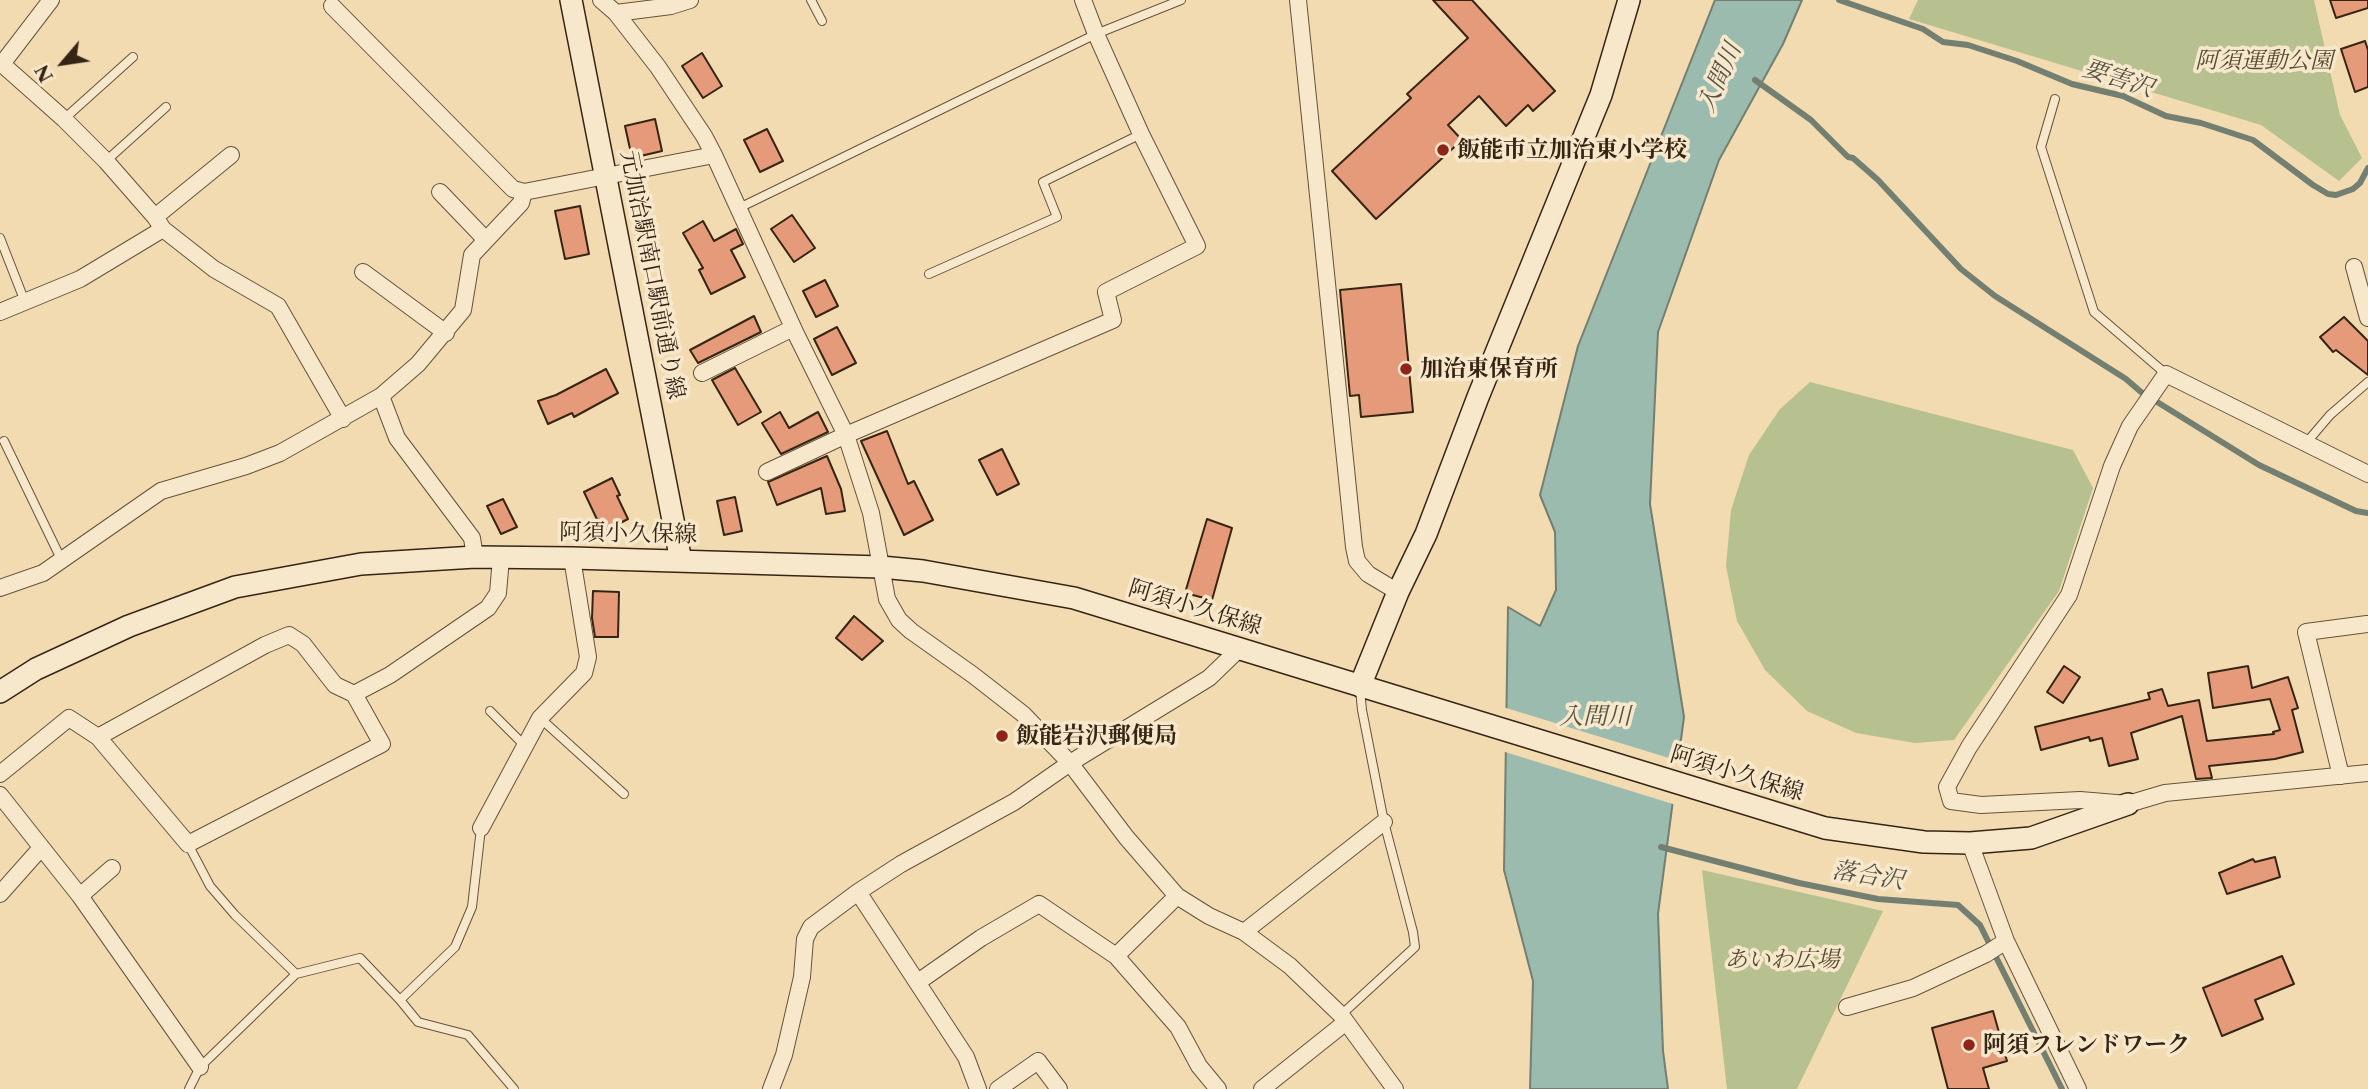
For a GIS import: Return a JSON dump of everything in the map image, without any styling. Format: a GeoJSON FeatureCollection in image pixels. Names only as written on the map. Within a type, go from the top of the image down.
{"type":"FeatureCollection","features":[{"type":"Feature","properties":{"kind":"street"},"geometry":{"type":"LineString","coordinates":[[51,0],[1,65],[64,119],[106,161],[159,223],[214,269],[278,306],[343,419]]}},
{"type":"Feature","properties":{"kind":"street","name":"元加治駅南口駅前通り線"},"geometry":{"type":"LineString","coordinates":[[571,0],[681,561]]}},
{"type":"Feature","properties":{"kind":"street"},"geometry":{"type":"LineString","coordinates":[[601,0],[616,13],[657,67],[714,155],[793,328],[846,435],[871,513],[887,599],[899,620],[1023,714],[1070,764],[1177,897],[1244,932],[1290,966],[1343,1018],[1395,1089]]}},
{"type":"Feature","properties":{"kind":"street"},"geometry":{"type":"LineString","coordinates":[[616,13],[671,6],[690,0]]}},
{"type":"Feature","properties":{"kind":"street"},"geometry":{"type":"LineString","coordinates":[[766,472],[1113,320],[1106,292],[1197,247],[1141,134],[1083,0]]}},
{"type":"Feature","properties":{"kind":"street"},"geometry":{"type":"LineString","coordinates":[[1298,0],[1354,547],[1357,561],[1368,574],[1398,592]]}},
{"type":"Feature","properties":{"kind":"street"},"geometry":{"type":"LineString","coordinates":[[1360,686],[1398,592],[1426,534],[1478,397],[1601,94],[1629,0]]}},
{"type":"Feature","properties":{"kind":"street"},"geometry":{"type":"LineString","coordinates":[[332,6],[513,189],[524,192],[714,155]]}},
{"type":"Feature","properties":{"kind":"street"},"geometry":{"type":"LineString","coordinates":[[0,312],[79,279],[159,223],[231,155]]}},
{"type":"Feature","properties":{"kind":"street"},"geometry":{"type":"LineString","coordinates":[[440,192],[486,240]]}},
{"type":"Feature","properties":{"kind":"street"},"geometry":{"type":"LineString","coordinates":[[0,588],[43,573],[161,491],[280,453],[381,397],[418,364],[463,310],[472,255],[521,203],[524,192]]}},
{"type":"Feature","properties":{"kind":"street"},"geometry":{"type":"LineString","coordinates":[[2354,267],[2368,318]]}},
{"type":"Feature","properties":{"kind":"street"},"geometry":{"type":"LineString","coordinates":[[363,272],[446,333]]}},
{"type":"Feature","properties":{"kind":"street"},"geometry":{"type":"LineString","coordinates":[[702,373],[793,328]]}},
{"type":"Feature","properties":{"kind":"street"},"geometry":{"type":"LineString","coordinates":[[2128,804],[2080,800],[1981,805],[1951,802],[1947,786],[1969,747],[2069,595],[2112,466],[2136,417],[2162,380],[2307,442],[2368,474]]}},
{"type":"Feature","properties":{"kind":"street"},"geometry":{"type":"LineString","coordinates":[[381,397],[397,438],[472,538],[475,557]]}},
{"type":"Feature","properties":{"kind":"street","name":"阿須小久保線"},"geometry":{"type":"LineString","coordinates":[[0,692],[36,669],[129,626],[235,587],[361,564],[475,557],[881,567],[923,571],[1074,598],[1754,807],[1825,828],[1881,838],[1970,843],[2031,838],[2165,793],[2368,774]]}},
{"type":"Feature","properties":{"kind":"street"},"geometry":{"type":"LineString","coordinates":[[354,694],[390,675],[488,608],[498,593],[501,558]]}},
{"type":"Feature","properties":{"kind":"street"},"geometry":{"type":"LineString","coordinates":[[481,828],[540,718],[584,673],[589,657],[572,558]]}},
{"type":"Feature","properties":{"kind":"street"},"geometry":{"type":"LineString","coordinates":[[2341,776],[2306,632],[2367,624]]}},
{"type":"Feature","properties":{"kind":"street"},"geometry":{"type":"LineString","coordinates":[[0,774],[69,718],[98,737],[188,844],[382,744],[354,694],[335,685],[303,644],[289,635],[265,645],[98,737]]}},
{"type":"Feature","properties":{"kind":"street"},"geometry":{"type":"LineString","coordinates":[[771,1089],[784,1055],[802,978],[807,933],[858,892],[901,864],[1014,802],[1209,678],[1238,650]]}},
{"type":"Feature","properties":{"kind":"street"},"geometry":{"type":"LineString","coordinates":[[0,795],[40,849],[80,896],[200,1067]]}},
{"type":"Feature","properties":{"kind":"street"},"geometry":{"type":"LineString","coordinates":[[1244,932],[1384,822]]}},
{"type":"Feature","properties":{"kind":"street"},"geometry":{"type":"LineString","coordinates":[[1970,843],[2003,943],[2078,1089]]}},
{"type":"Feature","properties":{"kind":"street"},"geometry":{"type":"LineString","coordinates":[[0,894],[40,849]]}},
{"type":"Feature","properties":{"kind":"street"},"geometry":{"type":"LineString","coordinates":[[80,896],[112,868]]}},
{"type":"Feature","properties":{"kind":"street"},"geometry":{"type":"LineString","coordinates":[[858,892],[966,1058],[978,1089]]}},
{"type":"Feature","properties":{"kind":"street"},"geometry":{"type":"LineString","coordinates":[[1116,956],[1177,897]]}},
{"type":"Feature","properties":{"kind":"street"},"geometry":{"type":"LineString","coordinates":[[918,982],[981,938],[1039,904],[1116,956],[1178,1027],[1199,1066],[1218,1089]]}},
{"type":"Feature","properties":{"kind":"street"},"geometry":{"type":"LineString","coordinates":[[1847,1007],[1913,988],[1986,954],[2003,943]]}},
{"type":"Feature","properties":{"kind":"street"},"geometry":{"type":"LineString","coordinates":[[1262,1089],[1343,1018]]}},
{"type":"Feature","properties":{"kind":"street"},"geometry":{"type":"LineString","coordinates":[[998,1089],[1038,1061],[1059,1089]]}},
{"type":"Feature","properties":{"kind":"lane"},"geometry":{"type":"LineString","coordinates":[[811,0],[822,21]]}},
{"type":"Feature","properties":{"kind":"lane"},"geometry":{"type":"LineString","coordinates":[[739,208],[1096,34],[1181,0]]}},
{"type":"Feature","properties":{"kind":"lane"},"geometry":{"type":"LineString","coordinates":[[64,119],[133,57]]}},
{"type":"Feature","properties":{"kind":"lane"},"geometry":{"type":"LineString","coordinates":[[2055,99],[2041,147],[2094,312],[2162,380]]}},
{"type":"Feature","properties":{"kind":"lane"},"geometry":{"type":"LineString","coordinates":[[106,161],[166,107]]}},
{"type":"Feature","properties":{"kind":"lane"},"geometry":{"type":"LineString","coordinates":[[929,274],[1057,217],[1043,182],[1141,134]]}},
{"type":"Feature","properties":{"kind":"lane"},"geometry":{"type":"LineString","coordinates":[[0,237],[25,302]]}},
{"type":"Feature","properties":{"kind":"lane"},"geometry":{"type":"LineString","coordinates":[[2307,442],[2330,415],[2368,382]]}},
{"type":"Feature","properties":{"kind":"lane"},"geometry":{"type":"LineString","coordinates":[[4,441],[62,561]]}},
{"type":"Feature","properties":{"kind":"lane"},"geometry":{"type":"LineString","coordinates":[[1343,1018],[1415,947],[1384,822],[1362,710],[1360,686]]}},
{"type":"Feature","properties":{"kind":"lane"},"geometry":{"type":"LineString","coordinates":[[490,711],[524,745]]}},
{"type":"Feature","properties":{"kind":"lane"},"geometry":{"type":"LineString","coordinates":[[540,718],[624,794]]}},
{"type":"Feature","properties":{"kind":"lane"},"geometry":{"type":"LineString","coordinates":[[400,1000],[455,947],[472,907],[481,828]]}},
{"type":"Feature","properties":{"kind":"lane"},"geometry":{"type":"LineString","coordinates":[[188,844],[210,886],[235,915],[296,974]]}},
{"type":"Feature","properties":{"kind":"lane"},"geometry":{"type":"LineString","coordinates":[[189,1089],[200,1067],[296,974],[360,958],[418,1022],[468,1035],[514,1089]]}},
{"type":"Feature","properties":{"kind":"green space","name":"阿須運動公園"},"geometry":{"type":"Polygon","coordinates":[[[1918,0],[2314,0],[2340,115],[2362,158],[2339,181],[2261,125],[1909,19],[1918,0]]]}},
{"type":"Feature","properties":{"kind":"green space"},"geometry":{"type":"Polygon","coordinates":[[[1810,382],[2073,450],[2093,488],[2059,591],[1954,740],[1915,743],[1856,733],[1807,711],[1765,670],[1737,621],[1726,566],[1731,510],[1749,455],[1780,409],[1810,382]]]}},
{"type":"Feature","properties":{"kind":"green space","name":"あいわ広場"},"geometry":{"type":"Polygon","coordinates":[[[1702,870],[1883,911],[1797,1089],[1727,1089],[1702,870]]]}},
{"type":"Feature","properties":{"kind":"water","name":"入間川"},"geometry":{"type":"Polygon","coordinates":[[[1715,0],[1802,0],[1783,44],[1719,160],[1658,332],[1650,504],[1684,717],[1658,914],[1663,1051],[1668,1089],[1530,1089],[1533,981],[1504,870],[1508,607],[1540,626],[1556,590],[1555,532],[1540,495],[1578,346],[1715,0]]]}},
{"type":"Feature","properties":{"kind":"pier"},"geometry":{"type":"Polygon","coordinates":[[[1503,707],[1682,762],[1676,805],[1502,751],[1503,707]]]}},
{"type":"Feature","properties":{"kind":"building"},"geometry":{"type":"Polygon","coordinates":[[[1433,0],[1472,0],[1555,91],[1533,111],[1528,105],[1506,126],[1479,96],[1448,125],[1462,140],[1376,219],[1332,171],[1411,98],[1407,94],[1468,38],[1433,0]]]}},
{"type":"Feature","properties":{"kind":"building"},"geometry":{"type":"Polygon","coordinates":[[[2330,0],[2368,0],[2368,8],[2336,18],[2330,0]]]}},
{"type":"Feature","properties":{"kind":"building"},"geometry":{"type":"Polygon","coordinates":[[[2365,41],[2368,50],[2368,87],[2355,92],[2341,49],[2365,41]]]}},
{"type":"Feature","properties":{"kind":"building"},"geometry":{"type":"Polygon","coordinates":[[[702,53],[722,86],[703,98],[682,66],[702,53]]]}},
{"type":"Feature","properties":{"kind":"building"},"geometry":{"type":"Polygon","coordinates":[[[655,119],[662,151],[632,158],[625,126],[655,119]]]}},
{"type":"Feature","properties":{"kind":"building"},"geometry":{"type":"Polygon","coordinates":[[[767,129],[783,161],[760,172],[744,140],[767,129]]]}},
{"type":"Feature","properties":{"kind":"building"},"geometry":{"type":"Polygon","coordinates":[[[580,206],[589,254],[565,259],[555,211],[580,206]]]}},
{"type":"Feature","properties":{"kind":"building"},"geometry":{"type":"Polygon","coordinates":[[[792,215],[815,248],[794,262],[771,229],[792,215]]]}},
{"type":"Feature","properties":{"kind":"building"},"geometry":{"type":"Polygon","coordinates":[[[703,221],[714,241],[736,229],[743,244],[731,250],[745,277],[711,294],[699,270],[703,268],[683,233],[703,221]]]}},
{"type":"Feature","properties":{"kind":"building"},"geometry":{"type":"Polygon","coordinates":[[[825,280],[838,306],[816,317],[803,291],[825,280]]]}},
{"type":"Feature","properties":{"kind":"building"},"geometry":{"type":"Polygon","coordinates":[[[1401,284],[1413,412],[1361,417],[1359,395],[1350,396],[1340,290],[1401,284]]]}},
{"type":"Feature","properties":{"kind":"building"},"geometry":{"type":"Polygon","coordinates":[[[754,316],[761,332],[698,363],[690,350],[754,316]]]}},
{"type":"Feature","properties":{"kind":"building"},"geometry":{"type":"Polygon","coordinates":[[[2344,317],[2368,341],[2368,375],[2336,350],[2333,352],[2320,337],[2344,317]]]}},
{"type":"Feature","properties":{"kind":"building"},"geometry":{"type":"Polygon","coordinates":[[[837,327],[856,363],[832,375],[814,339],[837,327]]]}},
{"type":"Feature","properties":{"kind":"building"},"geometry":{"type":"Polygon","coordinates":[[[735,368],[761,412],[738,425],[712,380],[735,368]]]}},
{"type":"Feature","properties":{"kind":"building"},"geometry":{"type":"Polygon","coordinates":[[[606,369],[618,393],[574,417],[572,413],[548,424],[538,401],[556,395],[606,369]]]}},
{"type":"Feature","properties":{"kind":"building"},"geometry":{"type":"Polygon","coordinates":[[[780,412],[789,428],[818,412],[828,432],[781,454],[762,423],[780,412]]]}},
{"type":"Feature","properties":{"kind":"building"},"geometry":{"type":"Polygon","coordinates":[[[887,431],[908,484],[914,481],[933,520],[904,535],[861,441],[887,431]]]}},
{"type":"Feature","properties":{"kind":"building"},"geometry":{"type":"Polygon","coordinates":[[[1002,449],[1019,484],[997,495],[979,460],[1002,449]]]}},
{"type":"Feature","properties":{"kind":"building"},"geometry":{"type":"Polygon","coordinates":[[[827,456],[841,489],[845,511],[826,514],[821,488],[777,505],[768,482],[827,456]]]}},
{"type":"Feature","properties":{"kind":"building"},"geometry":{"type":"Polygon","coordinates":[[[612,478],[628,519],[603,532],[584,492],[612,478]]]}},
{"type":"Feature","properties":{"kind":"building"},"geometry":{"type":"Polygon","coordinates":[[[735,497],[742,531],[724,535],[717,501],[735,497]]]}},
{"type":"Feature","properties":{"kind":"building"},"geometry":{"type":"Polygon","coordinates":[[[503,499],[517,527],[501,534],[487,506],[503,499]]]}},
{"type":"Feature","properties":{"kind":"building"},"geometry":{"type":"Polygon","coordinates":[[[1207,519],[1232,528],[1212,600],[1185,593],[1207,519]]]}},
{"type":"Feature","properties":{"kind":"building"},"geometry":{"type":"Polygon","coordinates":[[[593,591],[619,592],[618,637],[595,637],[592,618],[593,591]]]}},
{"type":"Feature","properties":{"kind":"building"},"geometry":{"type":"Polygon","coordinates":[[[854,616],[883,641],[862,660],[836,638],[854,616]]]}},
{"type":"Feature","properties":{"kind":"building"},"geometry":{"type":"Polygon","coordinates":[[[2064,666],[2080,677],[2063,703],[2047,692],[2064,666]]]}},
{"type":"Feature","properties":{"kind":"building"},"geometry":{"type":"Polygon","coordinates":[[[2248,666],[2252,688],[2288,677],[2298,708],[2292,710],[2303,752],[2275,759],[2209,766],[2212,778],[2196,779],[2182,716],[2131,733],[2138,759],[2109,766],[2102,738],[2090,741],[2089,737],[2041,750],[2035,727],[2150,699],[2148,693],[2162,689],[2168,706],[2199,700],[2207,741],[2274,734],[2273,732],[2280,730],[2270,699],[2213,708],[2208,673],[2248,666]]]}},
{"type":"Feature","properties":{"kind":"building"},"geometry":{"type":"Polygon","coordinates":[[[2275,857],[2280,877],[2227,894],[2219,873],[2253,859],[2255,862],[2275,857]]]}},
{"type":"Feature","properties":{"kind":"building"},"geometry":{"type":"Polygon","coordinates":[[[2282,956],[2294,984],[2255,1000],[2263,1019],[2222,1036],[2203,988],[2282,956]]]}},
{"type":"Feature","properties":{"kind":"building","name":"阿須フレンドワーク"},"geometry":{"type":"Polygon","coordinates":[[[1993,1011],[2007,1061],[1983,1068],[1989,1089],[1948,1089],[1932,1028],[1993,1011]]]}},
{"type":"Feature","properties":{"kind":"waterway","name":"要害沢"},"geometry":{"type":"LineString","coordinates":[[1839,0],[1923,29],[1943,42],[1968,45],[2017,61],[2072,84],[2123,96],[2166,116],[2201,123],[2253,140],[2328,194],[2336,195],[2353,189],[2360,183],[2368,168]]}},
{"type":"Feature","properties":{"kind":"waterway"},"geometry":{"type":"LineString","coordinates":[[1755,80],[1811,120],[1848,157],[1853,158],[1878,180],[1961,269],[1995,296],[2126,379],[2141,392],[2259,465],[2356,511],[2368,513]]}},
{"type":"Feature","properties":{"kind":"waterway","name":"落合沢"},"geometry":{"type":"LineString","coordinates":[[1661,847],[1799,883],[1878,899],[1958,905],[1980,925],[2062,1089]]}},
{"type":"Feature","properties":{"kind":"place","name":"飯能市立加治東小学校"},"geometry":{"type":"Point","coordinates":[1443,150]}},
{"type":"Feature","properties":{"kind":"place","name":"加治東保育所"},"geometry":{"type":"Point","coordinates":[1406,369]}},
{"type":"Feature","properties":{"kind":"place","name":"飯能岩沢郵便局"},"geometry":{"type":"Point","coordinates":[1002,736]}},
{"type":"Feature","properties":{"kind":"place","name":"阿須フレンドワーク"},"geometry":{"type":"Point","coordinates":[1969,1045]}}]}
